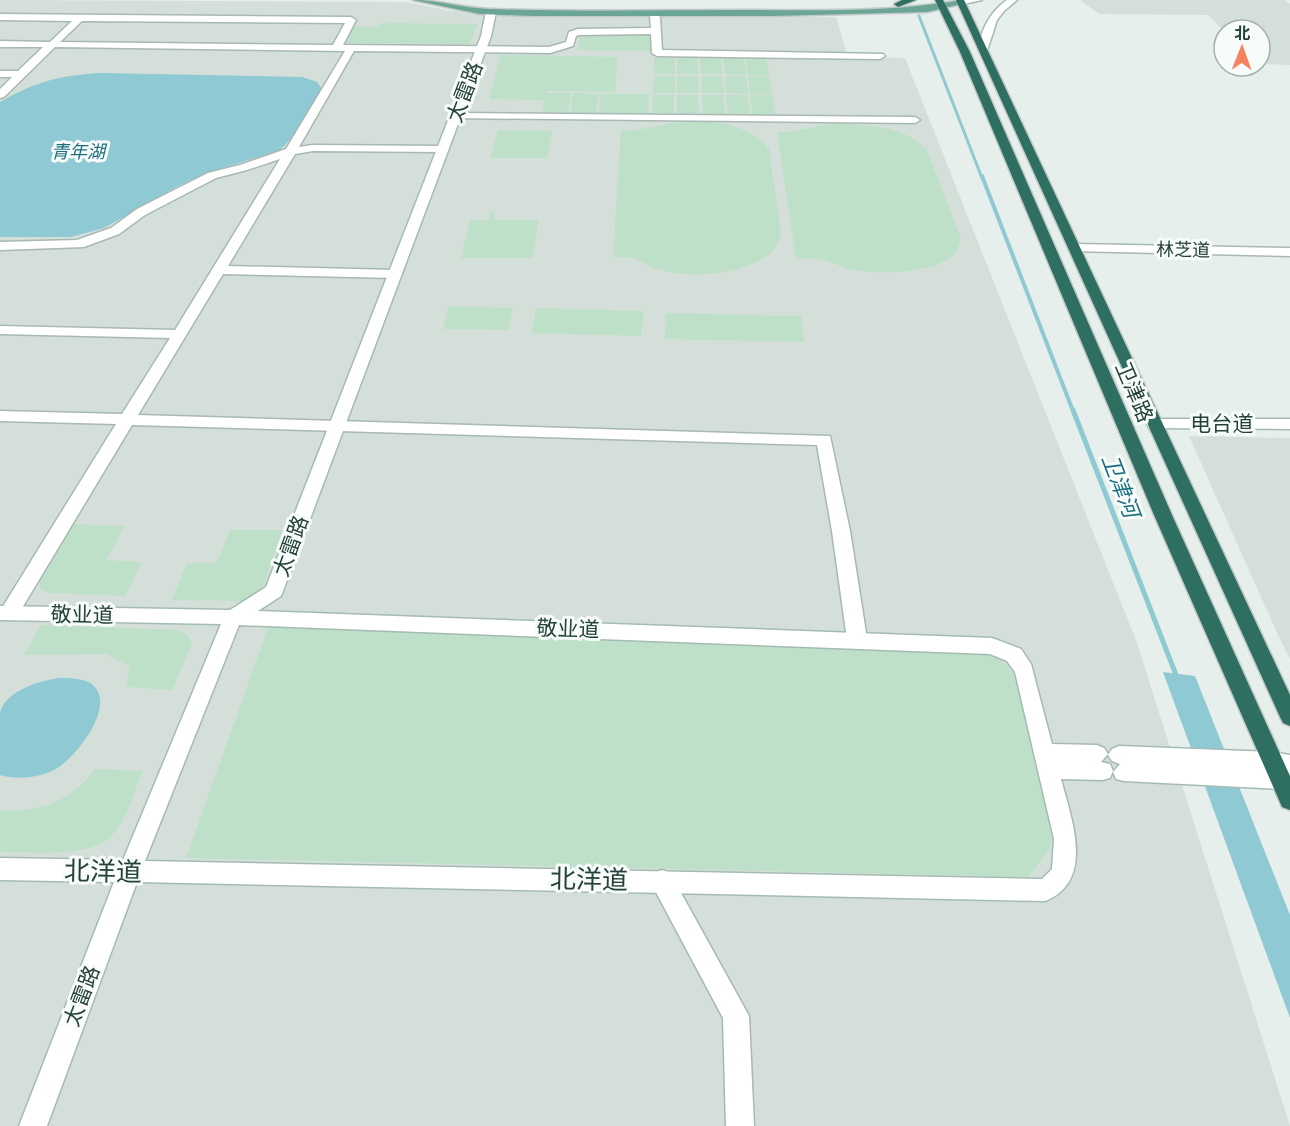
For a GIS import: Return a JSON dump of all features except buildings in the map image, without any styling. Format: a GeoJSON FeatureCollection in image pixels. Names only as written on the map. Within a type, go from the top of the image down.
{"type":"FeatureCollection","features":[{"type":"Feature","properties":{"kind":"highway"},"geometry":{"type":"LineString","coordinates":[[898,4],[912,0]]}},
{"type":"Feature","properties":{"kind":"highway","name":"卫津路"},"geometry":{"type":"LineString","coordinates":[[961,2],[1290,717]]}},
{"type":"Feature","properties":{"kind":"highway","name":"卫津路"},"geometry":{"type":"LineString","coordinates":[[941,3],[973,72],[1163,516],[1283,770],[1290,800]]}},
{"type":"Feature","properties":{"kind":"main road"},"geometry":{"type":"LineString","coordinates":[[417,0],[491,12],[771,13],[961,2]]}},
{"type":"Feature","properties":{"kind":"main road"},"geometry":{"type":"LineString","coordinates":[[448,0],[514,7],[741,8],[801,3],[898,4],[924,0]]}},
{"type":"Feature","properties":{"kind":"street"},"geometry":{"type":"LineString","coordinates":[[961,2],[978,0]]}},
{"type":"Feature","properties":{"kind":"street"},"geometry":{"type":"LineString","coordinates":[[984,49],[990,21],[995,13],[1013,0]]}},
{"type":"Feature","properties":{"kind":"street","name":"太雷路"},"geometry":{"type":"LineString","coordinates":[[33,1126],[129,873],[233,617],[274,591],[481,50],[491,12]]}},
{"type":"Feature","properties":{"kind":"street"},"geometry":{"type":"LineString","coordinates":[[0,17],[351,20],[336,48]]}},
{"type":"Feature","properties":{"kind":"street"},"geometry":{"type":"LineString","coordinates":[[655,17],[657,53],[880,56]]}},
{"type":"Feature","properties":{"kind":"street"},"geometry":{"type":"LineString","coordinates":[[0,95],[80,18]]}},
{"type":"Feature","properties":{"kind":"street"},"geometry":{"type":"LineString","coordinates":[[0,44],[550,50],[570,44],[572,34],[578,32],[655,31]]}},
{"type":"Feature","properties":{"kind":"street"},"geometry":{"type":"LineString","coordinates":[[5,613],[127,419],[291,151],[351,48]]}},
{"type":"Feature","properties":{"kind":"street"},"geometry":{"type":"LineString","coordinates":[[0,74],[21,74]]}},
{"type":"Feature","properties":{"kind":"street"},"geometry":{"type":"LineString","coordinates":[[456,116],[915,120]]}},
{"type":"Feature","properties":{"kind":"street"},"geometry":{"type":"LineString","coordinates":[[0,246],[79,244],[116,231],[141,212],[212,175],[243,168],[291,151],[313,148],[443,149]]}},
{"type":"Feature","properties":{"kind":"street","name":"林芝道"},"geometry":{"type":"LineString","coordinates":[[1076,248],[1290,252]]}},
{"type":"Feature","properties":{"kind":"street"},"geometry":{"type":"LineString","coordinates":[[218,270],[396,274]]}},
{"type":"Feature","properties":{"kind":"street"},"geometry":{"type":"LineString","coordinates":[[0,330],[179,334]]}},
{"type":"Feature","properties":{"kind":"street"},"geometry":{"type":"LineString","coordinates":[[0,416],[824,440],[841,531],[857,639]]}},
{"type":"Feature","properties":{"kind":"street","name":"电台道"},"geometry":{"type":"LineString","coordinates":[[1155,423],[1290,424]]}},
{"type":"Feature","properties":{"kind":"street","name":"敬业道"},"geometry":{"type":"LineString","coordinates":[[5,613],[233,617],[977,644],[1004,650],[1021,662],[1045,761]]}},
{"type":"Feature","properties":{"kind":"street"},"geometry":{"type":"LineString","coordinates":[[1045,761],[1100,763]]}},
{"type":"Feature","properties":{"kind":"street","name":"北洋道"},"geometry":{"type":"LineString","coordinates":[[0,869],[1045,890],[1056,885],[1062,876],[1065,864],[1065,838],[1045,761]]}},
{"type":"Feature","properties":{"kind":"street"},"geometry":{"type":"LineString","coordinates":[[1122,763],[1283,770]]}},
{"type":"Feature","properties":{"kind":"street"},"geometry":{"type":"LineString","coordinates":[[662,881],[736,1016],[740,1126]]}},
{"type":"Feature","properties":{"kind":"shaded area"},"geometry":{"type":"Polygon","coordinates":[[[0,0],[406,2],[446,10],[495,15],[836,17],[848,57],[905,58],[1137,643],[1290,1126],[0,1126],[0,0]]]}},
{"type":"Feature","properties":{"kind":"shaded area"},"geometry":{"type":"Polygon","coordinates":[[[1080,0],[1284,0],[1290,4],[1290,65],[1272,64],[1272,18],[1212,19],[1208,15],[1099,14],[1080,0]]]}},
{"type":"Feature","properties":{"kind":"shaded area"},"geometry":{"type":"Polygon","coordinates":[[[1189,436],[1290,438],[1290,659],[1278,635],[1189,436]]]}},
{"type":"Feature","properties":{"kind":"green space"},"geometry":{"type":"Polygon","coordinates":[[[382,23],[477,24],[470,44],[342,43],[350,26],[376,27],[382,23]]]}},
{"type":"Feature","properties":{"kind":"green space"},"geometry":{"type":"Polygon","coordinates":[[[584,33],[657,33],[654,51],[577,50],[580,35],[584,33]]]}},
{"type":"Feature","properties":{"kind":"green space"},"geometry":{"type":"Polygon","coordinates":[[[501,55],[618,57],[615,92],[547,91],[547,93],[571,93],[568,113],[542,112],[544,100],[489,99],[501,55]]]}},
{"type":"Feature","properties":{"kind":"green space"},"geometry":{"type":"Polygon","coordinates":[[[654,58],[674,58],[675,74],[654,74],[654,58]]]}},
{"type":"Feature","properties":{"kind":"green space"},"geometry":{"type":"Polygon","coordinates":[[[677,58],[697,58],[698,74],[677,74],[677,58]]]}},
{"type":"Feature","properties":{"kind":"green space"},"geometry":{"type":"Polygon","coordinates":[[[700,58],[721,58],[722,74],[701,74],[700,58]]]}},
{"type":"Feature","properties":{"kind":"green space"},"geometry":{"type":"Polygon","coordinates":[[[723,58],[744,58],[746,75],[725,74],[723,58]]]}},
{"type":"Feature","properties":{"kind":"green space"},"geometry":{"type":"Polygon","coordinates":[[[746,58],[766,58],[769,75],[748,75],[746,58]]]}},
{"type":"Feature","properties":{"kind":"green space"},"geometry":{"type":"Polygon","coordinates":[[[654,76],[675,76],[675,93],[653,93],[654,76]]]}},
{"type":"Feature","properties":{"kind":"green space"},"geometry":{"type":"Polygon","coordinates":[[[677,76],[698,76],[699,93],[677,93],[677,76]]]}},
{"type":"Feature","properties":{"kind":"green space"},"geometry":{"type":"Polygon","coordinates":[[[701,76],[722,76],[724,93],[702,93],[701,76]]]}},
{"type":"Feature","properties":{"kind":"green space"},"geometry":{"type":"Polygon","coordinates":[[[725,76],[746,76],[748,94],[726,93],[725,76]]]}},
{"type":"Feature","properties":{"kind":"green space"},"geometry":{"type":"Polygon","coordinates":[[[748,76],[769,76],[772,94],[750,94],[748,76]]]}},
{"type":"Feature","properties":{"kind":"green space"},"geometry":{"type":"Polygon","coordinates":[[[573,93],[599,94],[596,113],[570,113],[573,93]]]}},
{"type":"Feature","properties":{"kind":"green space"},"geometry":{"type":"Polygon","coordinates":[[[601,94],[649,94],[648,113],[599,113],[601,94]]]}},
{"type":"Feature","properties":{"kind":"green space"},"geometry":{"type":"Polygon","coordinates":[[[653,95],[674,95],[674,113],[652,113],[653,95]]]}},
{"type":"Feature","properties":{"kind":"green space"},"geometry":{"type":"Polygon","coordinates":[[[677,95],[698,95],[699,114],[677,113],[677,95]]]}},
{"type":"Feature","properties":{"kind":"green space"},"geometry":{"type":"Polygon","coordinates":[[[702,95],[723,95],[725,114],[703,114],[702,95]]]}},
{"type":"Feature","properties":{"kind":"green space"},"geometry":{"type":"Polygon","coordinates":[[[726,95],[748,95],[750,114],[728,114],[726,95]]]}},
{"type":"Feature","properties":{"kind":"green space"},"geometry":{"type":"Polygon","coordinates":[[[750,95],[772,95],[775,114],[752,114],[750,95]]]}},
{"type":"Feature","properties":{"kind":"green space"},"geometry":{"type":"Polygon","coordinates":[[[693,121],[734,126],[753,135],[769,149],[781,232],[775,249],[760,260],[748,265],[710,274],[669,272],[634,259],[613,257],[621,131],[693,121]]]}},
{"type":"Feature","properties":{"kind":"green space"},"geometry":{"type":"Polygon","coordinates":[[[843,123],[890,129],[909,136],[926,148],[960,236],[958,249],[949,258],[918,270],[900,272],[867,272],[821,259],[796,259],[777,132],[843,123]]]}},
{"type":"Feature","properties":{"kind":"green space"},"geometry":{"type":"Polygon","coordinates":[[[498,130],[552,131],[547,158],[490,158],[498,130]]]}},
{"type":"Feature","properties":{"kind":"green space"},"geometry":{"type":"Polygon","coordinates":[[[491,212],[495,212],[494,220],[538,220],[533,258],[461,258],[470,220],[489,220],[491,212]]]}},
{"type":"Feature","properties":{"kind":"green space"},"geometry":{"type":"Polygon","coordinates":[[[449,306],[513,308],[508,330],[443,329],[449,306]]]}},
{"type":"Feature","properties":{"kind":"green space"},"geometry":{"type":"Polygon","coordinates":[[[536,308],[644,311],[641,336],[531,333],[536,308]]]}},
{"type":"Feature","properties":{"kind":"green space"},"geometry":{"type":"Polygon","coordinates":[[[666,313],[801,316],[804,342],[665,339],[666,313]]]}},
{"type":"Feature","properties":{"kind":"green space"},"geometry":{"type":"Polygon","coordinates":[[[72,524],[125,526],[106,560],[142,562],[125,596],[50,593],[40,589],[39,580],[72,524]]]}},
{"type":"Feature","properties":{"kind":"green space"},"geometry":{"type":"Polygon","coordinates":[[[230,530],[283,530],[260,594],[246,601],[172,600],[187,563],[217,562],[230,530]]]}},
{"type":"Feature","properties":{"kind":"green space"},"geometry":{"type":"Polygon","coordinates":[[[41,625],[179,630],[189,637],[192,644],[172,690],[126,687],[130,667],[106,654],[24,655],[41,625]]]}},
{"type":"Feature","properties":{"kind":"green space"},"geometry":{"type":"Polygon","coordinates":[[[269,625],[975,648],[999,660],[1018,679],[1053,831],[1050,849],[1028,877],[186,858],[269,625]]]}},
{"type":"Feature","properties":{"kind":"green space"},"geometry":{"type":"Polygon","coordinates":[[[95,769],[143,771],[127,812],[113,834],[103,842],[76,851],[0,852],[0,810],[28,809],[53,803],[75,790],[95,769]]]}},
{"type":"Feature","properties":{"kind":"water","name":"青年湖"},"geometry":{"type":"Polygon","coordinates":[[[100,73],[302,77],[317,82],[322,89],[301,128],[280,150],[207,173],[178,186],[104,228],[71,237],[0,237],[0,102],[25,89],[48,81],[100,73]]]}},
{"type":"Feature","properties":{"kind":"water"},"geometry":{"type":"Polygon","coordinates":[[[1163,672],[1195,676],[1290,915],[1290,1018],[1163,672]]]}},
{"type":"Feature","properties":{"kind":"water"},"geometry":{"type":"Polygon","coordinates":[[[58,678],[86,681],[98,692],[100,703],[98,716],[92,730],[73,754],[54,770],[27,777],[0,775],[0,713],[3,705],[24,688],[58,678]]]}},
{"type":"Feature","properties":{"kind":"waterway","name":"卫津河"},"geometry":{"type":"LineString","coordinates":[[919,16],[982,178]]}},
{"type":"Feature","properties":{"kind":"waterway","name":"卫津河"},"geometry":{"type":"LineString","coordinates":[[982,176],[1073,411]]}},
{"type":"Feature","properties":{"kind":"waterway","name":"卫津河"},"geometry":{"type":"LineString","coordinates":[[1073,410],[1178,680]]}}]}
